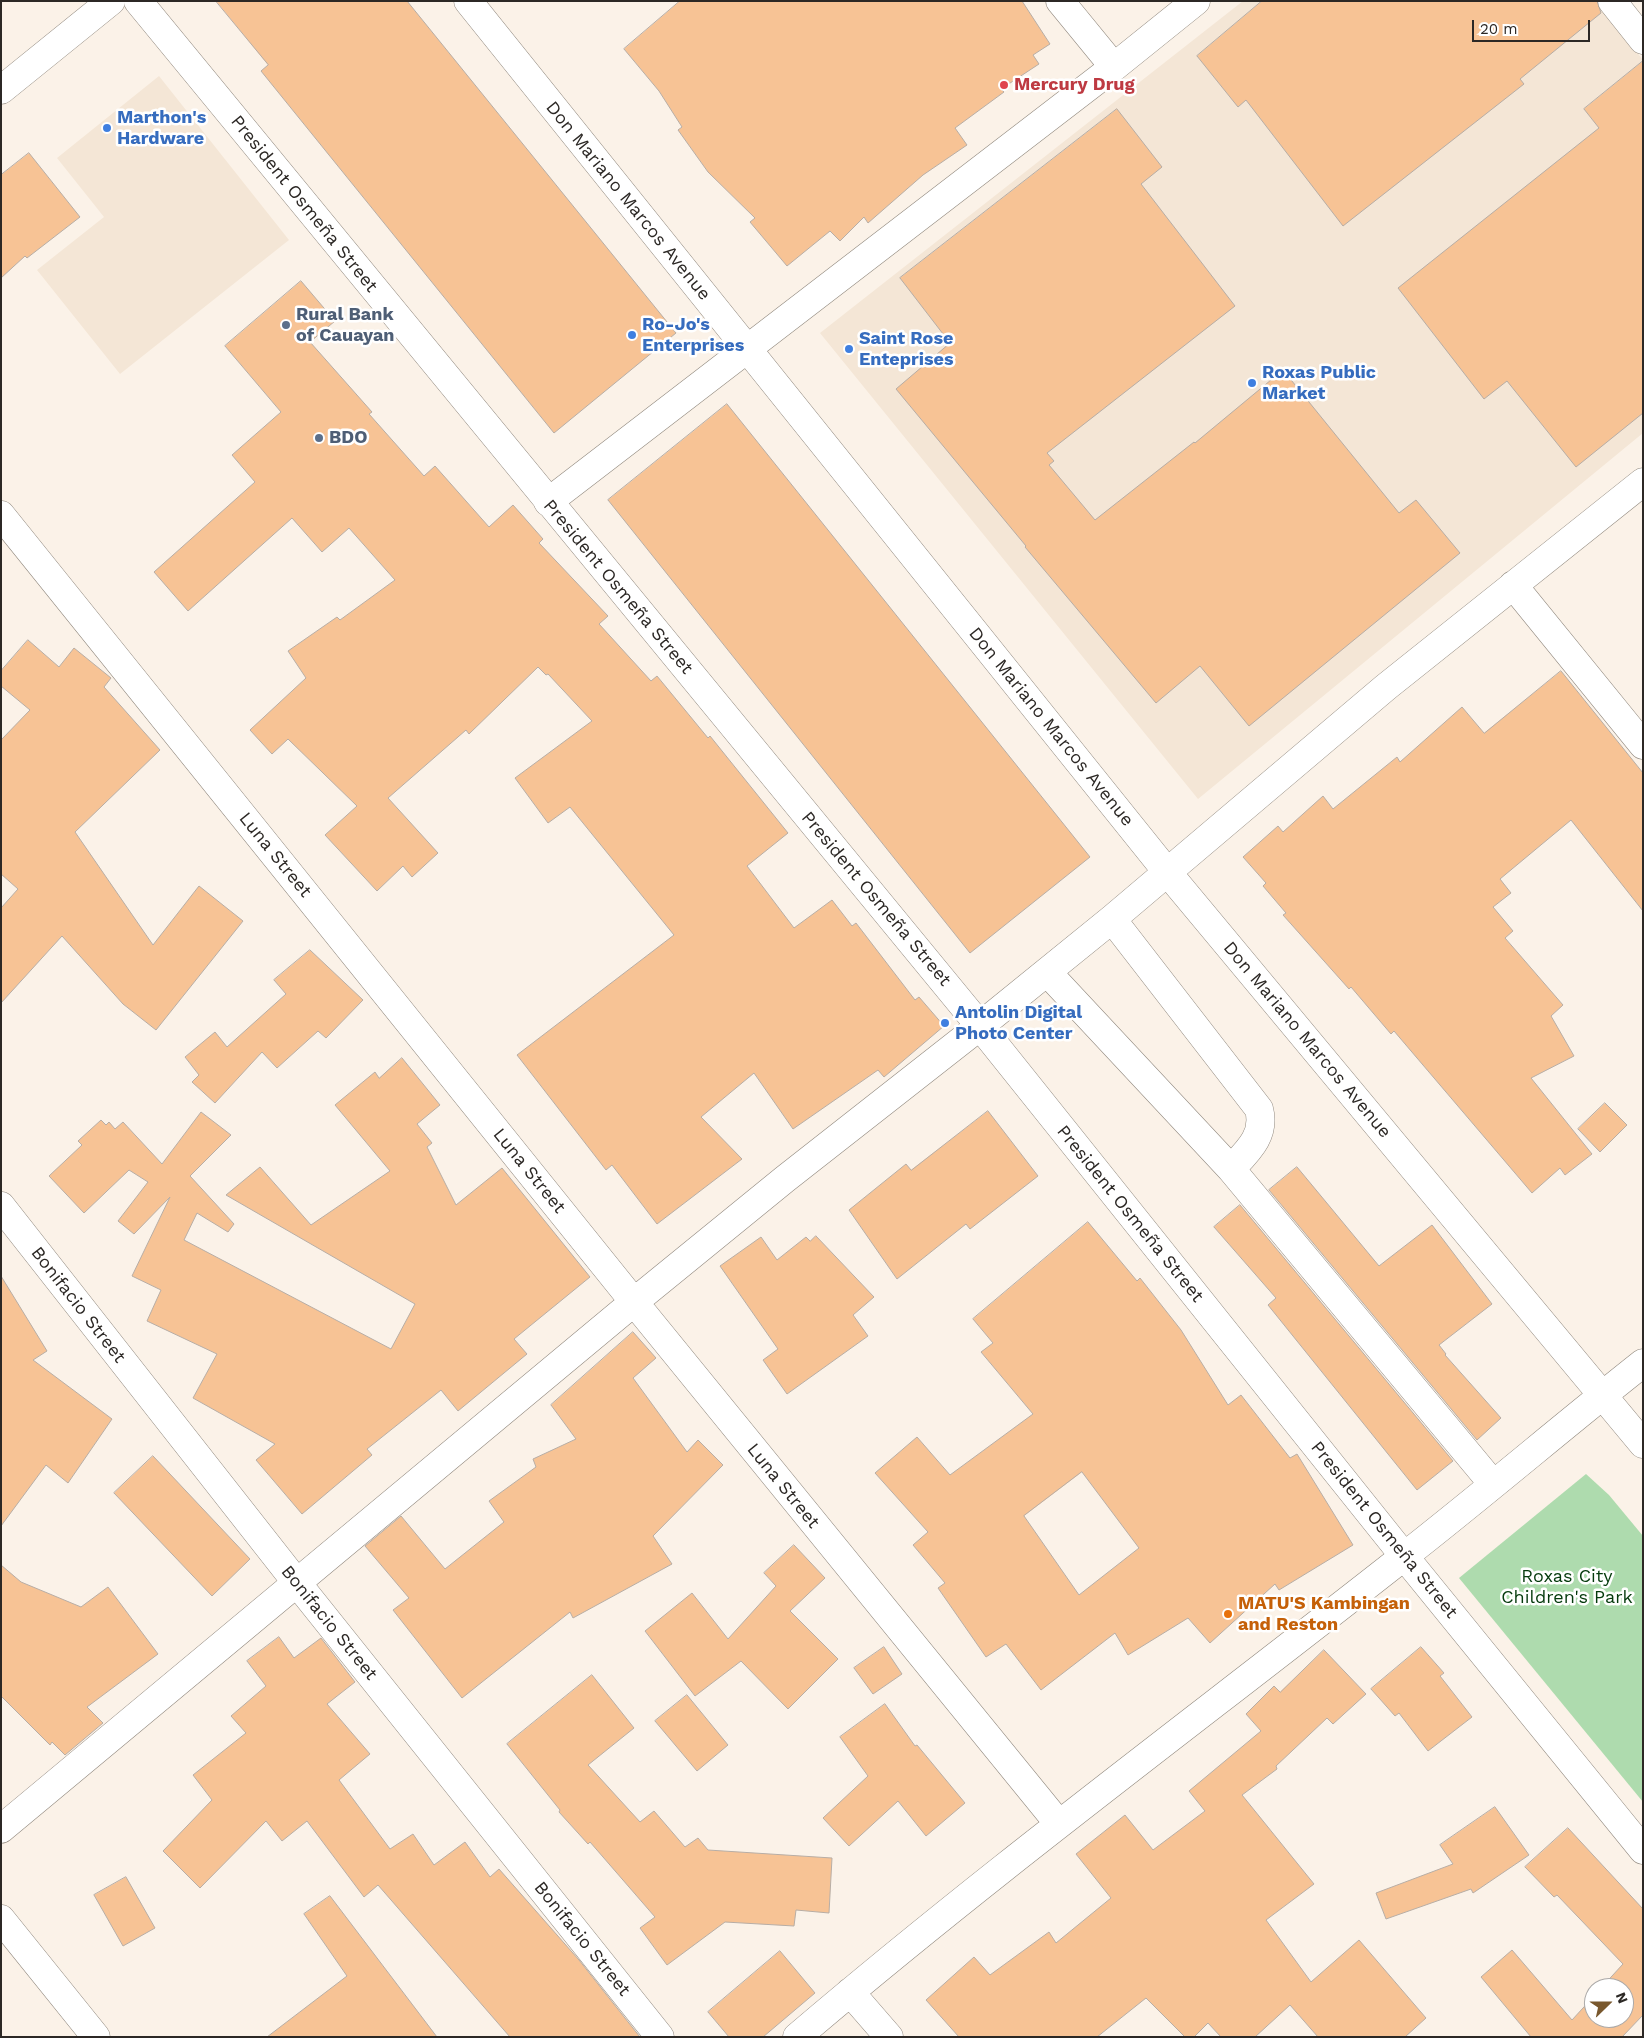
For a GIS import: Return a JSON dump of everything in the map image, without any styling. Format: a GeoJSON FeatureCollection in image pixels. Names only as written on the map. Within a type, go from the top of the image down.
{"type":"FeatureCollection","features":[{"type":"Feature","properties":{"kind":"street"},"geometry":{"type":"LineString","coordinates":[[1,90],[111,1]]}},
{"type":"Feature","properties":{"kind":"street","name":"President Osmeña Street"},"geometry":{"type":"LineString","coordinates":[[138,1],[980,1026],[1404,1556],[1643,1850]]}},
{"type":"Feature","properties":{"kind":"street","name":"Don Mariano Marcos Avenue"},"geometry":{"type":"LineString","coordinates":[[468,1],[1168,873],[1643,1444]]}},
{"type":"Feature","properties":{"kind":"street"},"geometry":{"type":"LineString","coordinates":[[1060,1],[1114,67]]}},
{"type":"Feature","properties":{"kind":"street"},"geometry":{"type":"LineString","coordinates":[[548,502],[1114,67],[1196,1]]}},
{"type":"Feature","properties":{"kind":"street"},"geometry":{"type":"LineString","coordinates":[[1612,1],[1643,40]]}},
{"type":"Feature","properties":{"kind":"street"},"geometry":{"type":"LineString","coordinates":[[1,1830],[634,1302],[785,1179],[1047,972],[1168,873],[1386,687],[1643,482]]}},
{"type":"Feature","properties":{"kind":"street","name":"Luna Street"},"geometry":{"type":"LineString","coordinates":[[1,515],[634,1302],[1059,1824]]}},
{"type":"Feature","properties":{"kind":"street"},"geometry":{"type":"LineString","coordinates":[[1513,585],[1643,745]]}},
{"type":"Feature","properties":{"kind":"street"},"geometry":{"type":"LineString","coordinates":[[1112,919],[1259,1109],[1262,1120],[1258,1136],[1231,1169]]}},
{"type":"Feature","properties":{"kind":"street"},"geometry":{"type":"LineString","coordinates":[[1047,972],[1231,1169],[1493,1484]]}},
{"type":"Feature","properties":{"kind":"street","name":"Bonifacio Street"},"geometry":{"type":"LineString","coordinates":[[1,1206],[297,1583],[660,2037]]}},
{"type":"Feature","properties":{"kind":"street"},"geometry":{"type":"LineString","coordinates":[[797,2037],[1059,1824],[1404,1556],[1643,1363]]}},
{"type":"Feature","properties":{"kind":"street"},"geometry":{"type":"LineString","coordinates":[[1,1918],[96,2037]]}},
{"type":"Feature","properties":{"kind":"street"},"geometry":{"type":"LineString","coordinates":[[850,1992],[889,2037]]}},
{"type":"Feature","properties":{"kind":"shaded area","name":"Roxas Public Market"},"geometry":{"type":"Polygon","coordinates":[[[1243,1],[1596,1],[1643,60],[1643,433],[1198,799],[820,333],[1243,1]]]}},
{"type":"Feature","properties":{"kind":"shaded area"},"geometry":{"type":"Polygon","coordinates":[[[159,76],[289,240],[120,374],[37,270],[104,217],[57,158],[159,76]]]}},
{"type":"Feature","properties":{"kind":"green space","name":"Roxas City Children's Park"},"geometry":{"type":"Polygon","coordinates":[[[1586,1474],[1609,1495],[1643,1536],[1643,1802],[1459,1578],[1586,1474]]]}},
{"type":"Feature","properties":{"kind":"building"},"geometry":{"type":"Polygon","coordinates":[[[216,1],[407,1],[676,333],[554,433],[261,71],[268,65],[216,1]]]}},
{"type":"Feature","properties":{"kind":"building"},"geometry":{"type":"Polygon","coordinates":[[[680,1],[1022,1],[1050,44],[1033,55],[1039,64],[1001,89],[1004,92],[955,128],[967,145],[923,175],[868,223],[864,217],[840,241],[830,231],[787,266],[750,222],[755,218],[708,172],[678,130],[682,127],[659,91],[624,49],[680,1]]]}},
{"type":"Feature","properties":{"kind":"building"},"geometry":{"type":"Polygon","coordinates":[[[1262,1],[1597,1],[1601,13],[1520,79],[1524,84],[1343,226],[1246,100],[1238,107],[1197,56],[1262,1]]]}},
{"type":"Feature","properties":{"kind":"building"},"geometry":{"type":"Polygon","coordinates":[[[1643,61],[1643,413],[1576,467],[1507,381],[1484,399],[1398,288],[1599,128],[1584,109],[1643,61]]]}},
{"type":"Feature","properties":{"kind":"building"},"geometry":{"type":"Polygon","coordinates":[[[1117,109],[1162,167],[1141,184],[1235,306],[1047,453],[1054,461],[1049,465],[1095,520],[1195,443],[1283,370],[1399,513],[1416,500],[1460,553],[1249,726],[1200,666],[1156,703],[896,389],[950,343],[900,278],[1117,109]]]}},
{"type":"Feature","properties":{"kind":"building"},"geometry":{"type":"Polygon","coordinates":[[[29,153],[80,217],[27,258],[25,256],[1,278],[1,175],[29,153]]]}},
{"type":"Feature","properties":{"kind":"building"},"geometry":{"type":"Polygon","coordinates":[[[301,281],[335,321],[310,342],[372,412],[369,414],[424,476],[435,466],[489,527],[513,505],[543,539],[539,543],[608,616],[599,624],[651,681],[657,676],[708,738],[710,736],[788,833],[747,866],[794,928],[832,900],[852,926],[856,923],[915,1000],[919,997],[944,1026],[884,1077],[878,1070],[793,1129],[754,1073],[701,1117],[742,1159],[657,1224],[612,1165],[606,1170],[517,1055],[674,935],[570,807],[548,823],[515,778],[592,721],[548,674],[546,675],[538,667],[469,734],[466,730],[388,798],[438,853],[412,877],[403,866],[377,891],[325,835],[357,806],[288,739],[272,754],[250,730],[306,678],[288,651],[337,617],[340,620],[395,580],[349,528],[322,552],[292,518],[188,611],[154,572],[255,482],[232,455],[281,412],[225,346],[301,281]]]}},
{"type":"Feature","properties":{"kind":"building"},"geometry":{"type":"Polygon","coordinates":[[[727,404],[1090,857],[970,953],[608,500],[727,404]]]}},
{"type":"Feature","properties":{"kind":"building"},"geometry":{"type":"Polygon","coordinates":[[[28,640],[59,667],[74,648],[111,678],[104,687],[160,750],[75,832],[153,945],[199,886],[243,921],[156,1030],[123,1004],[62,936],[1,1003],[1,908],[18,889],[1,874],[1,740],[30,710],[1,686],[1,671],[28,640]]]}},
{"type":"Feature","properties":{"kind":"building"},"geometry":{"type":"Polygon","coordinates":[[[1561,671],[1643,773],[1643,911],[1571,820],[1500,879],[1511,893],[1493,907],[1513,931],[1505,938],[1563,1005],[1551,1016],[1574,1056],[1531,1078],[1592,1154],[1565,1175],[1560,1168],[1532,1193],[1394,1031],[1391,1034],[1351,987],[1349,989],[1283,915],[1286,913],[1263,886],[1266,883],[1243,857],[1278,826],[1283,832],[1323,796],[1333,809],[1397,757],[1400,762],[1462,707],[1484,733],[1561,671]]]}},
{"type":"Feature","properties":{"kind":"building"},"geometry":{"type":"Polygon","coordinates":[[[310,950],[363,1000],[326,1038],[318,1031],[277,1068],[262,1052],[215,1103],[192,1082],[199,1075],[185,1057],[215,1032],[227,1047],[286,994],[274,980],[310,950]]]}},
{"type":"Feature","properties":{"kind":"building"},"geometry":{"type":"Polygon","coordinates":[[[402,1058],[440,1105],[417,1124],[432,1143],[427,1147],[456,1205],[502,1168],[590,1277],[514,1339],[527,1354],[458,1411],[441,1390],[367,1449],[372,1455],[302,1514],[256,1460],[275,1444],[193,1398],[217,1354],[147,1321],[161,1290],[132,1276],[170,1197],[134,1234],[118,1221],[148,1182],[129,1170],[84,1213],[49,1176],[82,1145],[78,1141],[101,1120],[106,1125],[109,1122],[115,1129],[123,1122],[162,1164],[201,1112],[231,1135],[190,1176],[234,1224],[228,1232],[197,1213],[184,1240],[391,1349],[415,1304],[226,1195],[260,1167],[311,1225],[390,1171],[335,1105],[375,1072],[379,1078],[402,1058]]]}},
{"type":"Feature","properties":{"kind":"building"},"geometry":{"type":"Polygon","coordinates":[[[1605,1103],[1627,1125],[1600,1152],[1578,1129],[1605,1103]]]}},
{"type":"Feature","properties":{"kind":"building"},"geometry":{"type":"Polygon","coordinates":[[[988,1111],[1038,1176],[970,1229],[966,1224],[897,1279],[849,1210],[906,1164],[911,1170],[988,1111]]]}},
{"type":"Feature","properties":{"kind":"building"},"geometry":{"type":"Polygon","coordinates":[[[1297,1167],[1379,1266],[1432,1225],[1492,1304],[1439,1345],[1445,1355],[1501,1418],[1477,1440],[1269,1190],[1297,1167]]]}},
{"type":"Feature","properties":{"kind":"building"},"geometry":{"type":"Polygon","coordinates":[[[1240,1205],[1453,1461],[1417,1490],[1268,1305],[1276,1298],[1214,1227],[1240,1205]]]}},
{"type":"Feature","properties":{"kind":"building"},"geometry":{"type":"Polygon","coordinates":[[[1088,1222],[1137,1281],[1140,1278],[1181,1330],[1228,1405],[1241,1395],[1290,1458],[1297,1454],[1353,1545],[1279,1590],[1275,1584],[1210,1643],[1188,1618],[1128,1655],[1115,1633],[1041,1690],[1006,1644],[986,1657],[938,1588],[945,1583],[913,1545],[928,1532],[875,1473],[917,1437],[950,1475],[1033,1414],[981,1352],[993,1343],[973,1319],[1088,1222]],[[1082,1472],[1024,1516],[1079,1595],[1139,1548],[1082,1472]]]}},
{"type":"Feature","properties":{"kind":"building"},"geometry":{"type":"Polygon","coordinates":[[[816,1236],[874,1297],[853,1315],[868,1336],[787,1394],[763,1360],[778,1349],[720,1266],[761,1237],[777,1260],[806,1237],[810,1241],[816,1236]]]}},
{"type":"Feature","properties":{"kind":"building"},"geometry":{"type":"Polygon","coordinates":[[[1,1276],[47,1351],[33,1360],[112,1419],[68,1483],[46,1465],[1,1526],[1,1276]]]}},
{"type":"Feature","properties":{"kind":"building"},"geometry":{"type":"Polygon","coordinates":[[[633,1332],[656,1358],[633,1378],[687,1452],[698,1440],[723,1465],[653,1536],[672,1564],[573,1618],[570,1612],[462,1698],[393,1610],[409,1598],[365,1546],[401,1516],[445,1569],[504,1522],[489,1501],[536,1467],[533,1459],[576,1439],[551,1405],[633,1332]]]}},
{"type":"Feature","properties":{"kind":"building"},"geometry":{"type":"Polygon","coordinates":[[[153,1456],[250,1559],[212,1596],[114,1493],[153,1456]]]}},
{"type":"Feature","properties":{"kind":"building"},"geometry":{"type":"Polygon","coordinates":[[[794,1545],[825,1578],[790,1611],[838,1659],[788,1709],[741,1661],[695,1696],[645,1631],[692,1593],[728,1639],[776,1586],[764,1573],[794,1545]]]}},
{"type":"Feature","properties":{"kind":"building"},"geometry":{"type":"Polygon","coordinates":[[[1,1565],[21,1582],[81,1607],[108,1587],[158,1654],[87,1707],[103,1723],[65,1755],[52,1742],[50,1745],[1,1696],[1,1565]]]}},
{"type":"Feature","properties":{"kind":"building"},"geometry":{"type":"Polygon","coordinates":[[[279,1637],[294,1658],[321,1638],[355,1682],[327,1704],[370,1754],[339,1780],[390,1849],[413,1834],[434,1865],[465,1842],[490,1877],[499,1869],[579,1960],[640,2037],[510,2037],[378,1885],[364,1897],[307,1821],[282,1841],[266,1821],[200,1888],[163,1851],[212,1800],[193,1775],[246,1733],[231,1716],[266,1686],[247,1661],[279,1637]]]}},
{"type":"Feature","properties":{"kind":"building"},"geometry":{"type":"Polygon","coordinates":[[[884,1647],[902,1674],[873,1694],[854,1668],[884,1647]]]}},
{"type":"Feature","properties":{"kind":"building"},"geometry":{"type":"Polygon","coordinates":[[[1421,1647],[1444,1673],[1440,1676],[1472,1717],[1428,1751],[1399,1713],[1395,1716],[1371,1689],[1421,1647]]]}},
{"type":"Feature","properties":{"kind":"building"},"geometry":{"type":"Polygon","coordinates":[[[1324,1650],[1366,1694],[1333,1724],[1327,1718],[1276,1766],[1277,1769],[1242,1795],[1314,1884],[1266,1920],[1311,1982],[1359,1940],[1426,2018],[1405,2037],[1318,2037],[1290,2005],[1255,2037],[1221,2037],[1208,2023],[1194,2037],[1185,2037],[1146,1998],[1097,2037],[959,2037],[926,2000],[974,1957],[990,1975],[1049,1932],[1056,1943],[1111,1898],[1076,1854],[1125,1815],[1153,1850],[1205,1811],[1189,1791],[1261,1731],[1246,1714],[1274,1686],[1280,1692],[1324,1650]]]}},
{"type":"Feature","properties":{"kind":"building"},"geometry":{"type":"Polygon","coordinates":[[[592,1675],[634,1728],[588,1765],[640,1822],[654,1811],[685,1847],[698,1838],[708,1850],[832,1858],[829,1913],[796,1910],[794,1926],[725,1922],[667,1965],[640,1928],[655,1917],[590,1842],[588,1844],[559,1812],[560,1810],[507,1744],[592,1675]]]}},
{"type":"Feature","properties":{"kind":"building"},"geometry":{"type":"Polygon","coordinates":[[[687,1695],[728,1745],[697,1771],[655,1721],[687,1695]]]}},
{"type":"Feature","properties":{"kind":"building"},"geometry":{"type":"Polygon","coordinates":[[[885,1704],[915,1746],[917,1745],[965,1803],[926,1836],[898,1801],[849,1846],[823,1818],[868,1776],[840,1737],[885,1704]]]}},
{"type":"Feature","properties":{"kind":"building"},"geometry":{"type":"Polygon","coordinates":[[[1495,1807],[1529,1855],[1473,1893],[1471,1889],[1386,1919],[1376,1893],[1453,1864],[1440,1845],[1495,1807]]]}},
{"type":"Feature","properties":{"kind":"building"},"geometry":{"type":"Polygon","coordinates":[[[1568,1828],[1643,1909],[1643,2015],[1634,2024],[1634,1978],[1610,1978],[1623,1964],[1557,1895],[1554,1897],[1525,1867],[1568,1828]]]}},
{"type":"Feature","properties":{"kind":"building"},"geometry":{"type":"Polygon","coordinates":[[[126,1877],[155,1928],[123,1946],[94,1895],[126,1877]]]}},
{"type":"Feature","properties":{"kind":"building"},"geometry":{"type":"Polygon","coordinates":[[[330,1896],[437,2037],[267,2037],[347,1976],[304,1914],[330,1896]]]}},
{"type":"Feature","properties":{"kind":"building"},"geometry":{"type":"Polygon","coordinates":[[[1512,1950],[1572,2020],[1584,2007],[1584,2028],[1631,2028],[1622,2037],[1531,2037],[1481,1977],[1512,1950]]]}},
{"type":"Feature","properties":{"kind":"building"},"geometry":{"type":"Polygon","coordinates":[[[780,1951],[815,1993],[763,2037],[729,2037],[708,2012],[780,1951]]]}},
{"type":"Feature","properties":{"kind":"place","name":"Mercury Drug"},"geometry":{"type":"Point","coordinates":[1004,85]}},
{"type":"Feature","properties":{"kind":"place","name":"Marthon's Hardware"},"geometry":{"type":"Point","coordinates":[107,128]}},
{"type":"Feature","properties":{"kind":"place","name":"Rural Bank of Cauayan"},"geometry":{"type":"Point","coordinates":[286,325]}},
{"type":"Feature","properties":{"kind":"place","name":"Ro-Jo's Enterprises"},"geometry":{"type":"Point","coordinates":[632,335]}},
{"type":"Feature","properties":{"kind":"place","name":"Saint Rose Enteprises"},"geometry":{"type":"Point","coordinates":[849,349]}},
{"type":"Feature","properties":{"kind":"place","name":"Roxas Public Market"},"geometry":{"type":"Point","coordinates":[1252,383]}},
{"type":"Feature","properties":{"kind":"place","name":"BDO"},"geometry":{"type":"Point","coordinates":[319,438]}},
{"type":"Feature","properties":{"kind":"place","name":"Antolin Digital Photo Center"},"geometry":{"type":"Point","coordinates":[945,1023]}},
{"type":"Feature","properties":{"kind":"place","name":"MATU'S Kambingan and Reston"},"geometry":{"type":"Point","coordinates":[1228,1614]}}]}
